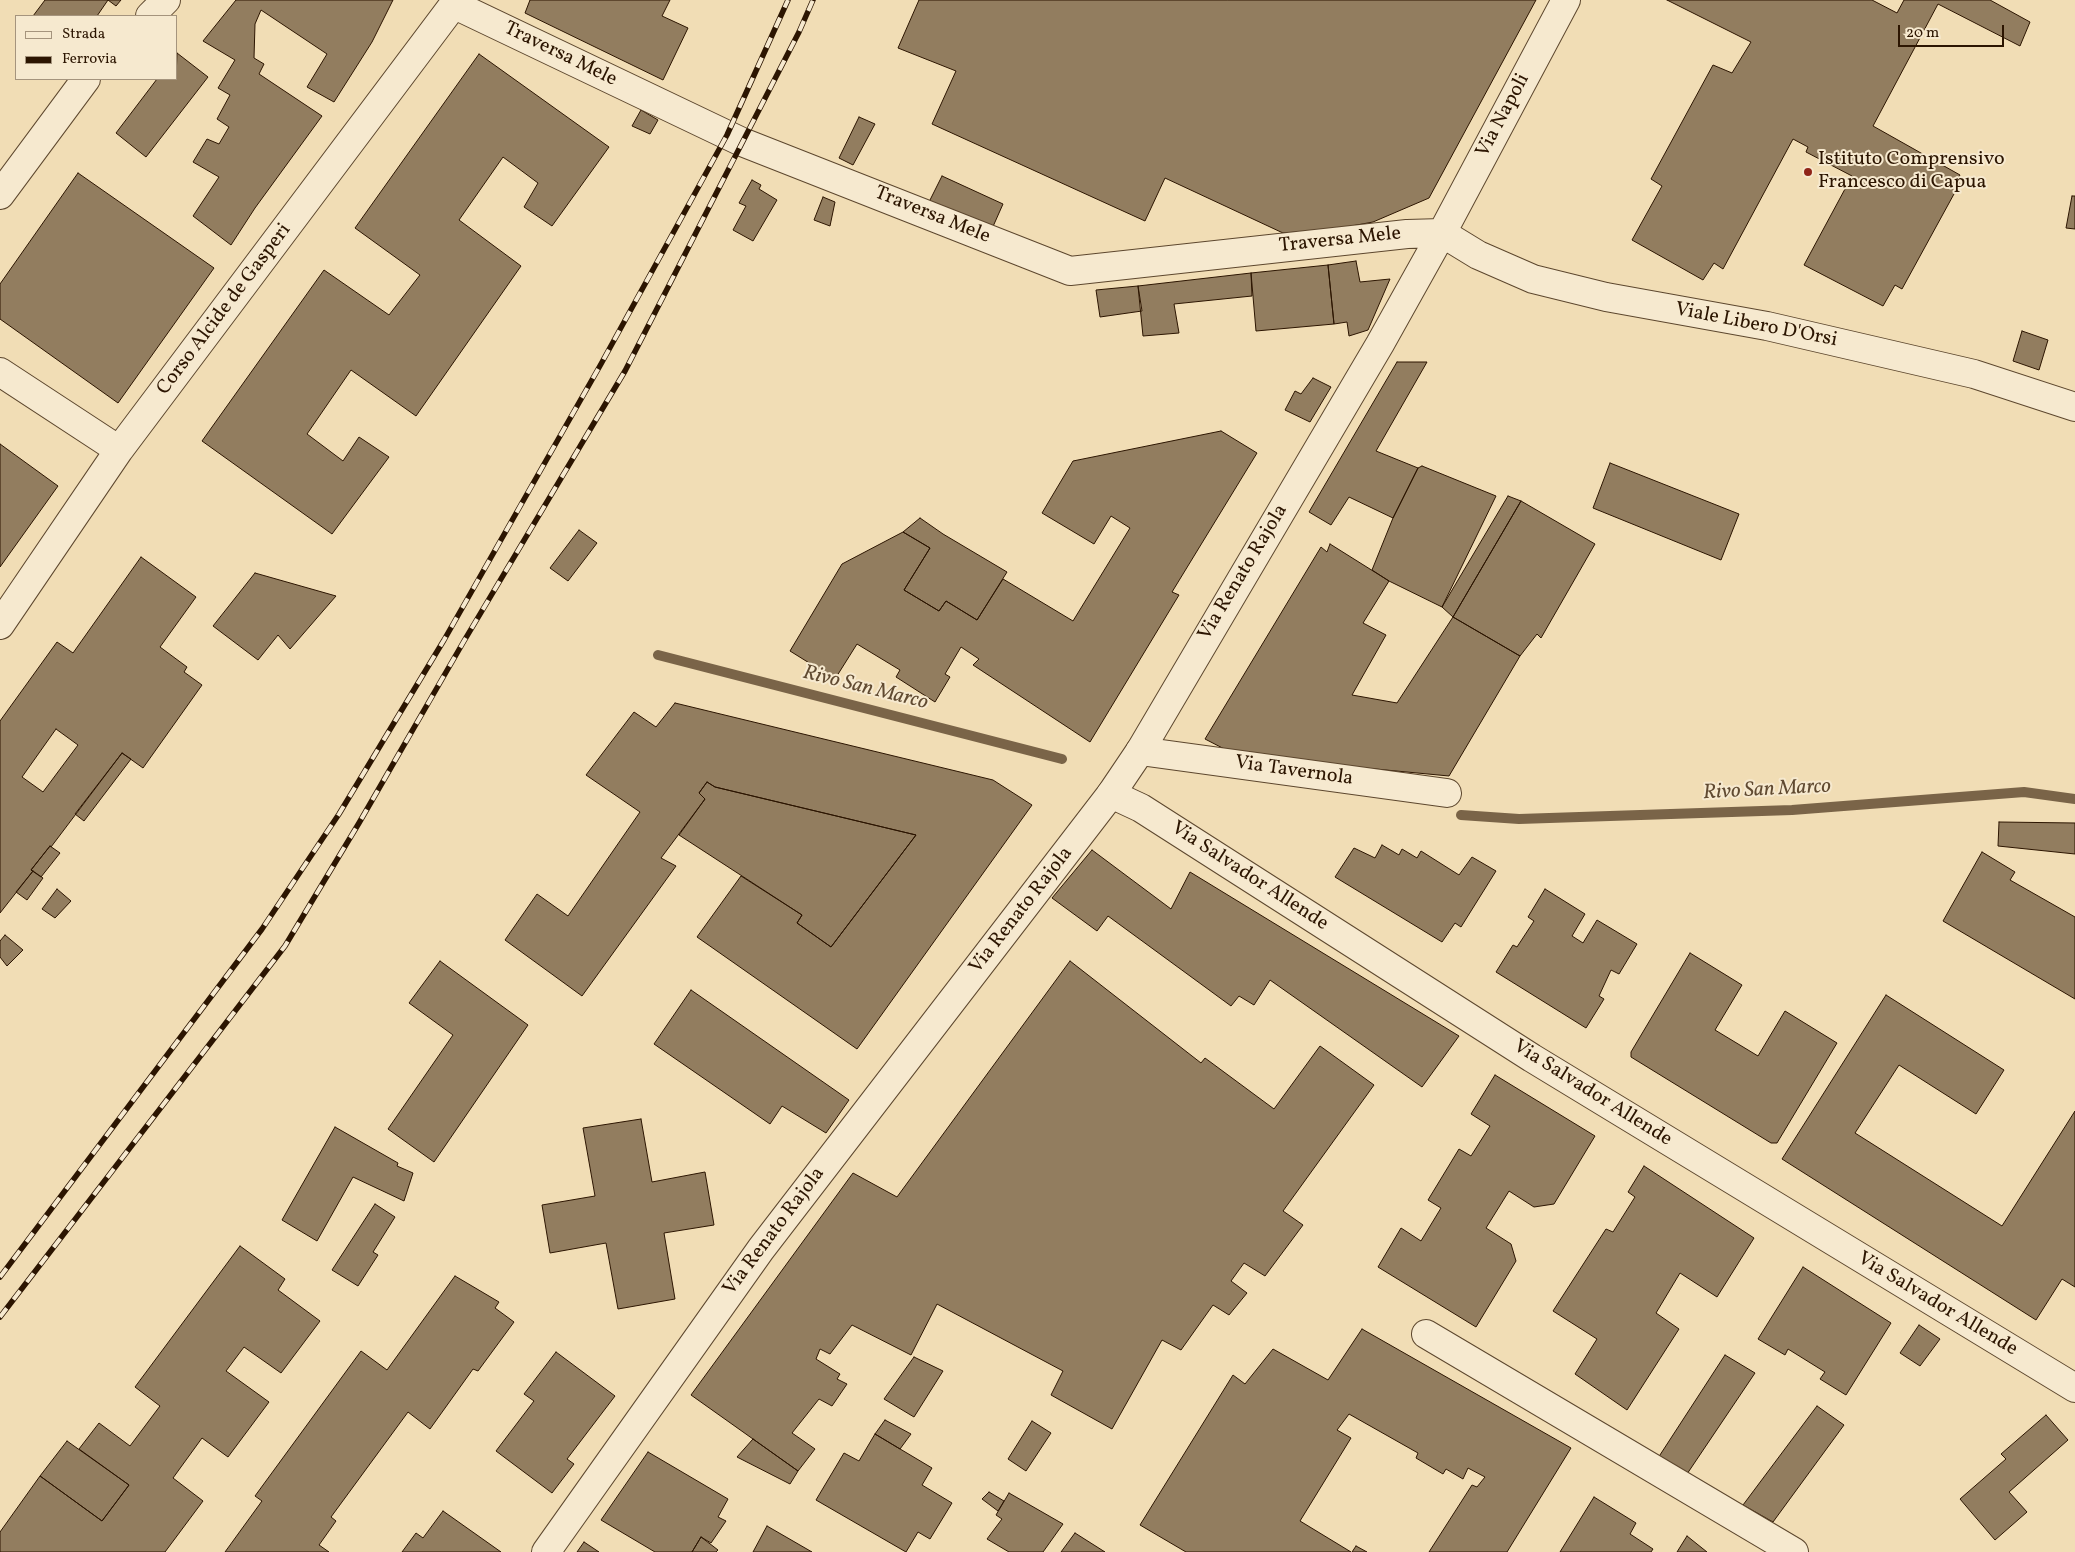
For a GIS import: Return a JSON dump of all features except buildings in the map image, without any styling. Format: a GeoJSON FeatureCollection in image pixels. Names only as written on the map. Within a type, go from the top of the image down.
{"type":"FeatureCollection","features":[{"type":"Feature","properties":{"kind":"street"},"geometry":{"type":"LineString","coordinates":[[151,15],[166,0]]}},
{"type":"Feature","properties":{"kind":"street","name":"Via Napoli"},"geometry":{"type":"LineString","coordinates":[[1442,233],[1566,0]]}},
{"type":"Feature","properties":{"kind":"street","name":"Traversa Mele"},"geometry":{"type":"LineString","coordinates":[[456,2],[742,142],[1070,271],[1407,234],[1442,233]]}},
{"type":"Feature","properties":{"kind":"street","name":"Corso Alcide de Gasperi"},"geometry":{"type":"LineString","coordinates":[[0,625],[119,450],[456,2]]}},
{"type":"Feature","properties":{"kind":"street"},"geometry":{"type":"LineString","coordinates":[[0,195],[85,80]]}},
{"type":"Feature","properties":{"kind":"street","name":"Viale Libero D'Orsi"},"geometry":{"type":"LineString","coordinates":[[1442,233],[1478,255],[1533,279],[1606,297],[1767,326],[1974,374],[2075,407]]}},
{"type":"Feature","properties":{"kind":"street","name":"Via Renato Rajola"},"geometry":{"type":"LineString","coordinates":[[546,1552],[761,1249],[1111,794],[1140,751],[1380,344],[1442,233]]}},
{"type":"Feature","properties":{"kind":"street"},"geometry":{"type":"LineString","coordinates":[[0,372],[119,450]]}},
{"type":"Feature","properties":{"kind":"street","name":"Via Tavernola"},"geometry":{"type":"LineString","coordinates":[[1140,751],[1448,793]]}},
{"type":"Feature","properties":{"kind":"street","name":"Via Salvador Allende"},"geometry":{"type":"LineString","coordinates":[[1111,794],[1141,808],[1532,1058],[2075,1388]]}},
{"type":"Feature","properties":{"kind":"street"},"geometry":{"type":"LineString","coordinates":[[1426,1334],[1794,1552]]}},
{"type":"Feature","properties":{"kind":"waterway","name":"Rivo San Marco"},"geometry":{"type":"LineString","coordinates":[[658,655],[1062,759]]}},
{"type":"Feature","properties":{"kind":"waterway","name":"Rivo San Marco"},"geometry":{"type":"LineString","coordinates":[[1461,815],[1519,819],[1792,810],[2024,792],[2075,799]]}},
{"type":"Feature","properties":{"kind":"railway"},"geometry":{"type":"LineString","coordinates":[[0,1277],[262,929],[339,814],[444,640],[601,364],[727,135],[788,0]]}},
{"type":"Feature","properties":{"kind":"railway"},"geometry":{"type":"LineString","coordinates":[[0,1317],[285,946],[625,371],[799,32],[813,0]]}},
{"type":"Feature","properties":{"kind":"place","name":"Istituto Comprensivo Francesco di Capua"},"geometry":{"type":"Point","coordinates":[1808,172]}}]}
